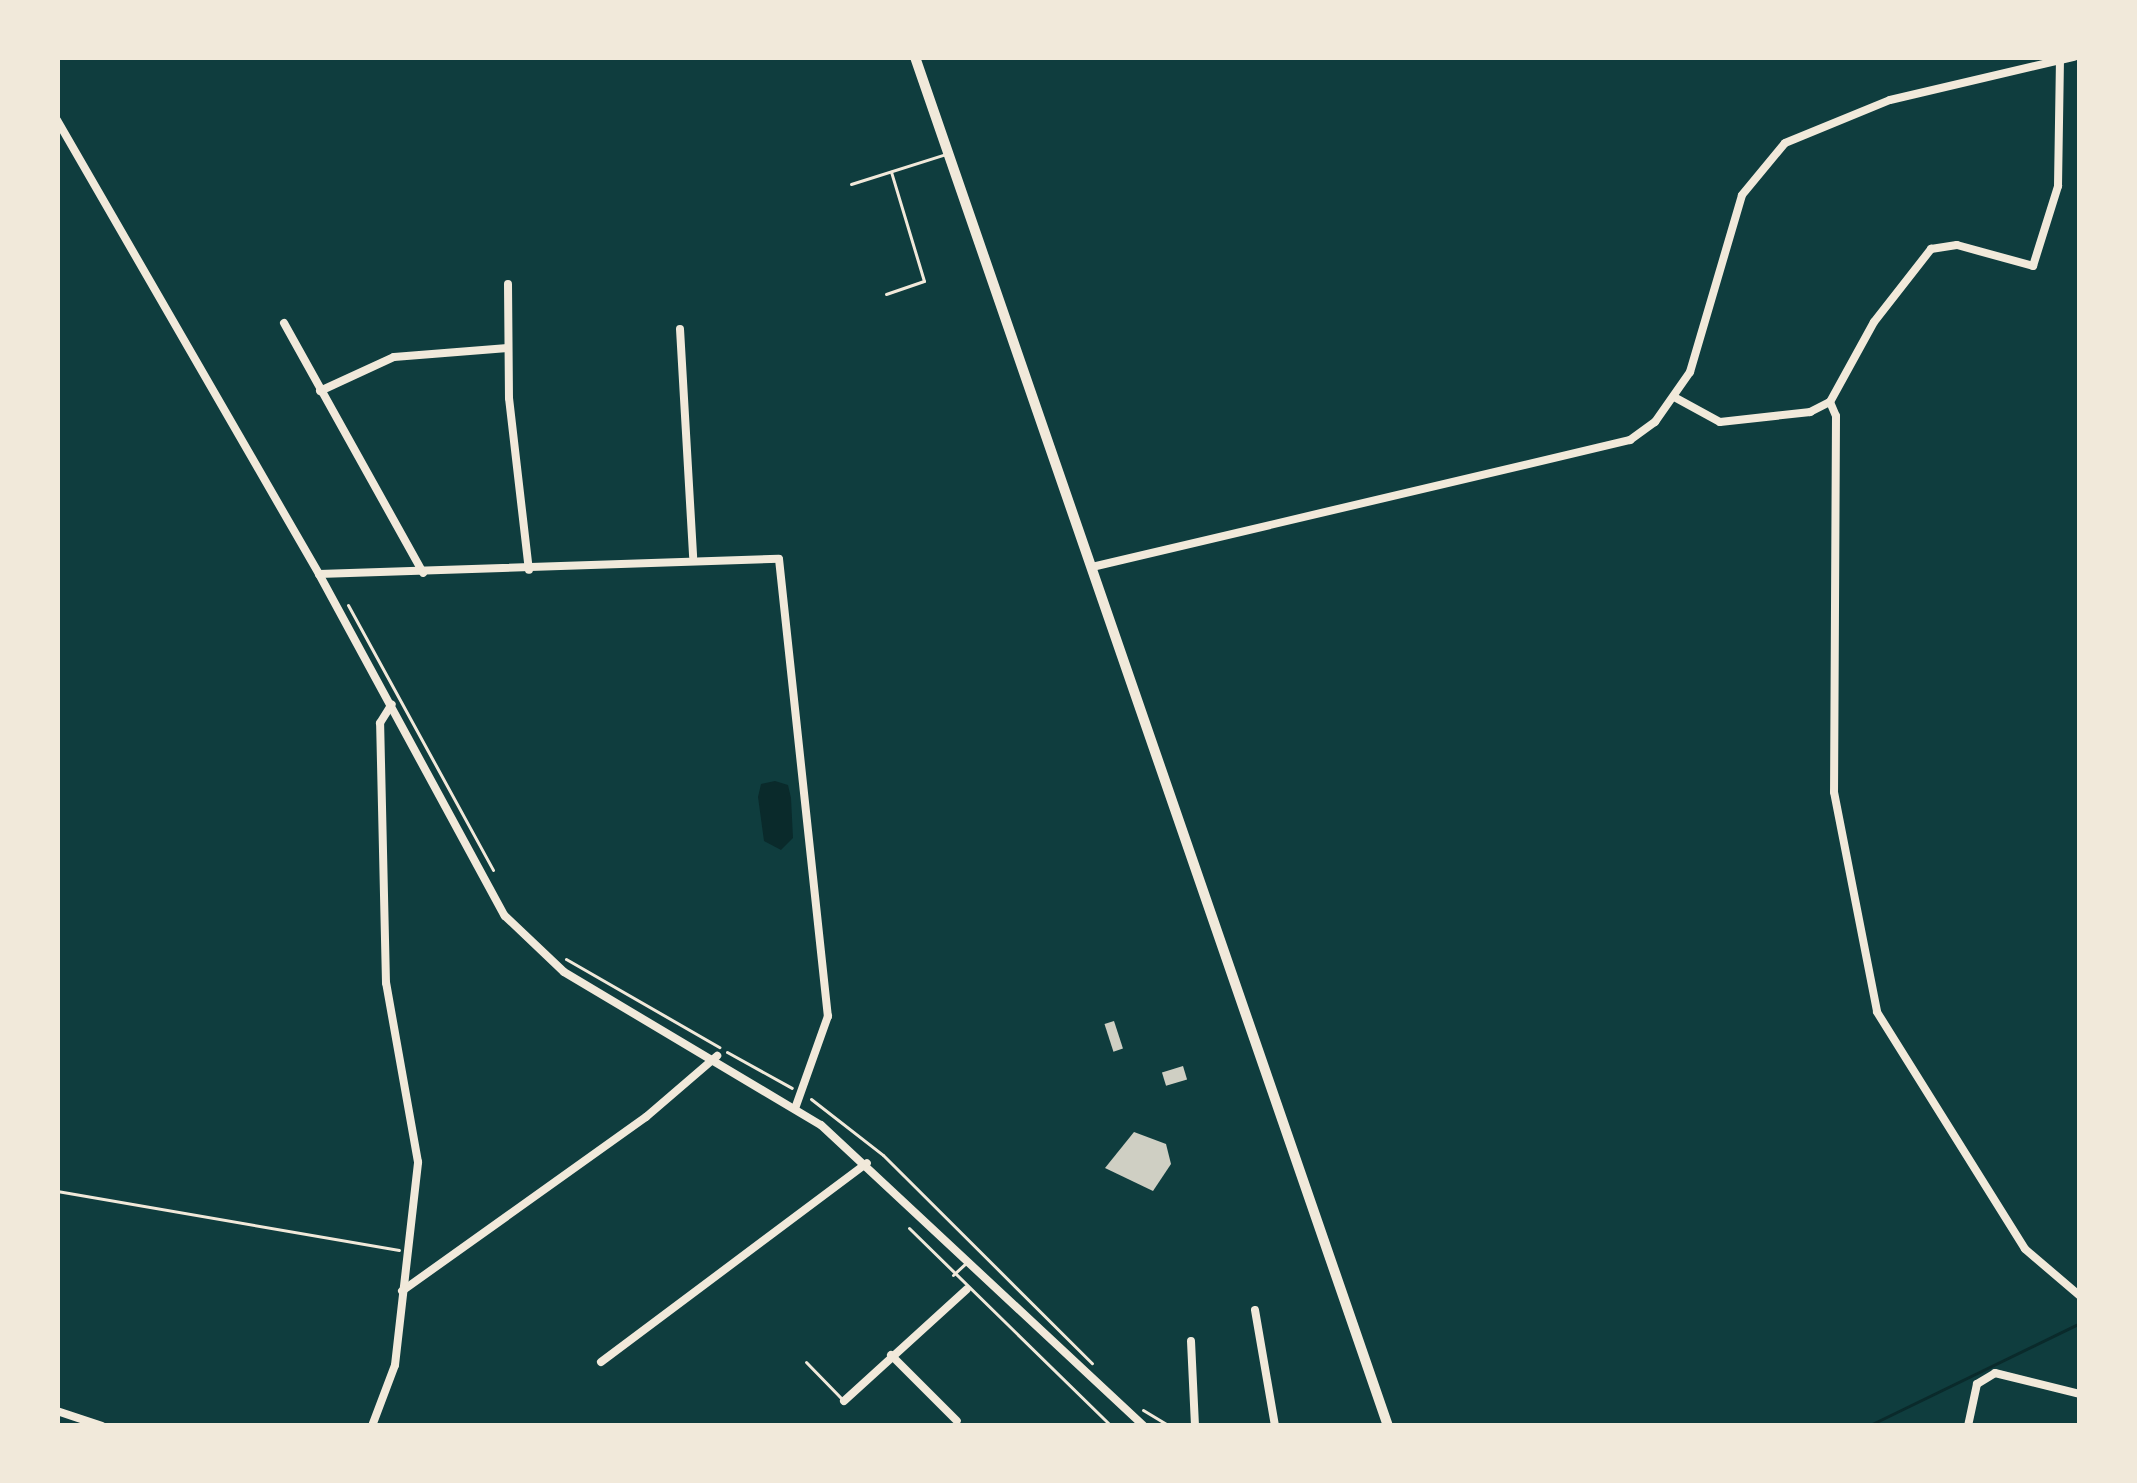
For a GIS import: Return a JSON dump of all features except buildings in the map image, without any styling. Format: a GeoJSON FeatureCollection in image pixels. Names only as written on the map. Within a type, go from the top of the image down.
{"type":"FeatureCollection","features":[{"type":"Feature","properties":{"kind":"main road"},"geometry":{"type":"LineString","coordinates":[[915,57],[1388,1426]]}},
{"type":"Feature","properties":{"kind":"street"},"geometry":{"type":"LineString","coordinates":[[1092,567],[1599,453],[1630,440],[1676,398],[1742,195],[1785,143],[1890,100],[2074,57]]}},
{"type":"Feature","properties":{"kind":"street"},"geometry":{"type":"LineString","coordinates":[[1676,398],[1736,424],[1830,402],[1874,322],[1931,249],[1957,245],[2020,266],[2042,256],[2058,186],[2060,61]]}},
{"type":"Feature","properties":{"kind":"street"},"geometry":{"type":"LineString","coordinates":[[57,120],[320,574],[518,932],[564,972],[796,1106],[867,1163],[1144,1426]]}},
{"type":"Feature","properties":{"kind":"street"},"geometry":{"type":"LineString","coordinates":[[508,284],[508,348],[529,570]]}},
{"type":"Feature","properties":{"kind":"street"},"geometry":{"type":"LineString","coordinates":[[284,323],[423,573]]}},
{"type":"Feature","properties":{"kind":"street"},"geometry":{"type":"LineString","coordinates":[[680,329],[693,557]]}},
{"type":"Feature","properties":{"kind":"street"},"geometry":{"type":"LineString","coordinates":[[320,391],[394,357],[508,348]]}},
{"type":"Feature","properties":{"kind":"street"},"geometry":{"type":"LineString","coordinates":[[1830,402],[1836,416],[1834,792],[1877,1012],[2025,1250],[2080,1297]]}},
{"type":"Feature","properties":{"kind":"street"},"geometry":{"type":"LineString","coordinates":[[320,574],[529,570],[764,553],[782,565],[828,1016],[796,1106]]}},
{"type":"Feature","properties":{"kind":"street"},"geometry":{"type":"LineString","coordinates":[[372,1426],[389,1393],[417,1144],[386,983],[380,723],[392,704]]}},
{"type":"Feature","properties":{"kind":"street"},"geometry":{"type":"LineString","coordinates":[[402,1291],[595,1155],[716,1056]]}},
{"type":"Feature","properties":{"kind":"street"},"geometry":{"type":"LineString","coordinates":[[601,1362],[867,1163]]}},
{"type":"Feature","properties":{"kind":"street"},"geometry":{"type":"LineString","coordinates":[[844,1401],[968,1289]]}},
{"type":"Feature","properties":{"kind":"street"},"geometry":{"type":"LineString","coordinates":[[1255,1310],[1275,1426]]}},
{"type":"Feature","properties":{"kind":"street"},"geometry":{"type":"LineString","coordinates":[[1191,1341],[1196,1426]]}},
{"type":"Feature","properties":{"kind":"street"},"geometry":{"type":"LineString","coordinates":[[891,1355],[957,1421]]}},
{"type":"Feature","properties":{"kind":"street"},"geometry":{"type":"LineString","coordinates":[[1968,1426],[1977,1384],[1995,1373],[2080,1394]]}},
{"type":"Feature","properties":{"kind":"street"},"geometry":{"type":"LineString","coordinates":[[57,1411],[102,1426]]}},
{"type":"Feature","properties":{"kind":"lane"},"geometry":{"type":"LineString","coordinates":[[850,184],[948,153]]}},
{"type":"Feature","properties":{"kind":"lane"},"geometry":{"type":"LineString","coordinates":[[886,294],[924,281],[891,172]]}},
{"type":"Feature","properties":{"kind":"lane"},"geometry":{"type":"LineString","coordinates":[[909,1228],[1111,1426]]}},
{"type":"Feature","properties":{"kind":"lane"},"geometry":{"type":"LineString","coordinates":[[953,1275],[968,1261]]}},
{"type":"Feature","properties":{"kind":"lane"},"geometry":{"type":"LineString","coordinates":[[806,1362],[844,1401]]}},
{"type":"Feature","properties":{"kind":"path"},"geometry":{"type":"LineString","coordinates":[[340,595],[494,872]]}},
{"type":"Feature","properties":{"kind":"path"},"geometry":{"type":"LineString","coordinates":[[554,952],[801,1094],[883,1155],[1100,1371]]}},
{"type":"Feature","properties":{"kind":"path"},"geometry":{"type":"LineString","coordinates":[[57,1191],[407,1252]]}},
{"type":"Feature","properties":{"kind":"path"},"geometry":{"type":"LineString","coordinates":[[1129,1400],[1170,1426]]}},
{"type":"Feature","properties":{"kind":"water"},"geometry":{"type":"Polygon","coordinates":[[[761,784],[788,785],[791,798],[793,838],[781,850],[764,841],[758,797],[761,784]]]}},
{"type":"Feature","properties":{"kind":"waterway"},"geometry":{"type":"LineString","coordinates":[[1868,1426],[2080,1323]]}}]}
